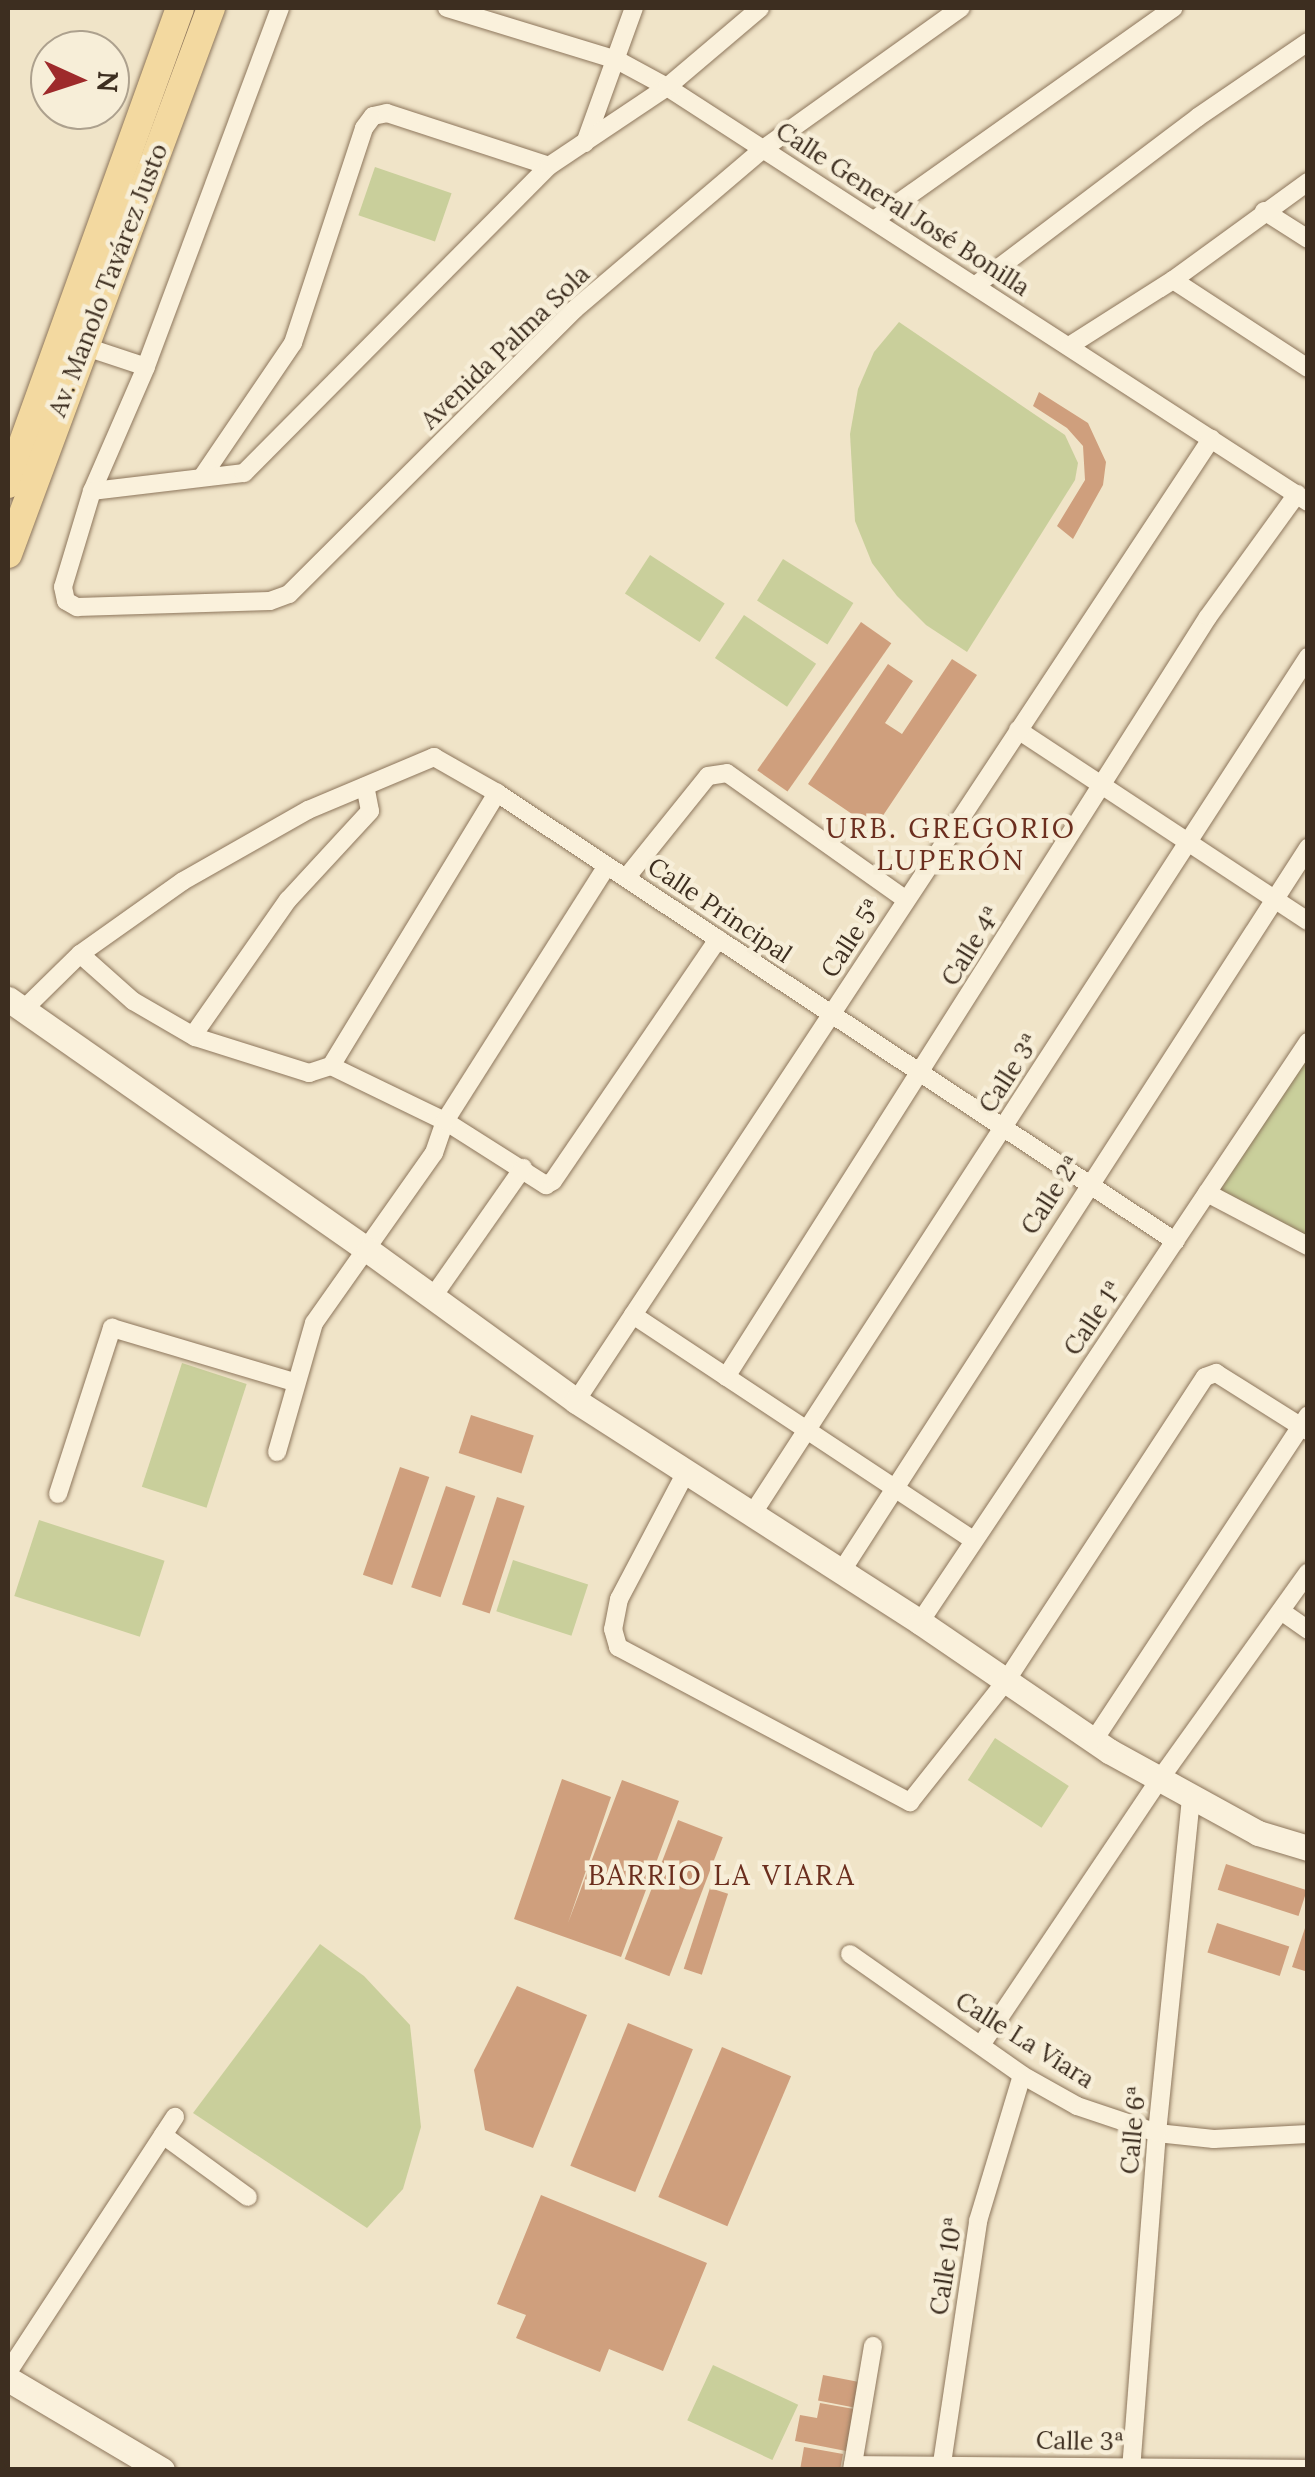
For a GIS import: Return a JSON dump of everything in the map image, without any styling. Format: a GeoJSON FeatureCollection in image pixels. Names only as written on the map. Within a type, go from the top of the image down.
{"type":"FeatureCollection","features":[{"type":"Feature","properties":{"kind":"main road","name":"Av. Manolo Tavárez Justo"},"geometry":{"type":"LineString","coordinates":[[8,484],[180,8]]}},
{"type":"Feature","properties":{"kind":"main road","name":"Av. Manolo Tavárez Justo"},"geometry":{"type":"LineString","coordinates":[[8,554],[210,8]]}},
{"type":"Feature","properties":{"kind":"street"},"geometry":{"type":"LineString","coordinates":[[92,490],[146,367],[280,8]]}},
{"type":"Feature","properties":{"kind":"street","name":"Calle General José Bonilla"},"geometry":{"type":"LineString","coordinates":[[447,8],[617,60],[667,87],[1302,498]]}},
{"type":"Feature","properties":{"kind":"street"},"geometry":{"type":"LineString","coordinates":[[504,27],[511,8]]}},
{"type":"Feature","properties":{"kind":"street"},"geometry":{"type":"LineString","coordinates":[[585,144],[634,8]]}},
{"type":"Feature","properties":{"kind":"street"},"geometry":{"type":"LineString","coordinates":[[92,490],[244,472],[549,166],[667,87],[743,14],[760,8]]}},
{"type":"Feature","properties":{"kind":"street","name":"Avenida Palma Sola"},"geometry":{"type":"LineString","coordinates":[[92,490],[62,587],[66,601],[77,607],[270,601],[288,594],[576,309],[763,149],[961,8]]}},
{"type":"Feature","properties":{"kind":"street"},"geometry":{"type":"LineString","coordinates":[[874,220],[1173,8]]}},
{"type":"Feature","properties":{"kind":"street"},"geometry":{"type":"LineString","coordinates":[[976,285],[1198,116],[1308,42]]}},
{"type":"Feature","properties":{"kind":"street"},"geometry":{"type":"LineString","coordinates":[[202,477],[293,343],[364,128],[373,116],[387,113],[549,166]]}},
{"type":"Feature","properties":{"kind":"street"},"geometry":{"type":"LineString","coordinates":[[1069,346],[1173,280],[1308,182]]}},
{"type":"Feature","properties":{"kind":"street"},"geometry":{"type":"LineString","coordinates":[[1264,211],[1308,239]]}},
{"type":"Feature","properties":{"kind":"street"},"geometry":{"type":"LineString","coordinates":[[1173,280],[1308,368]]}},
{"type":"Feature","properties":{"kind":"street"},"geometry":{"type":"LineString","coordinates":[[83,346],[146,367]]}},
{"type":"Feature","properties":{"kind":"street","name":"Calle 5ª"},"geometry":{"type":"LineString","coordinates":[[576,1401],[1211,439]]}},
{"type":"Feature","properties":{"kind":"street","name":"Calle 4ª"},"geometry":{"type":"LineString","coordinates":[[726,1377],[1208,617],[1302,498]]}},
{"type":"Feature","properties":{"kind":"street","name":"Calle 3ª"},"geometry":{"type":"LineString","coordinates":[[752,1516],[1308,657]]}},
{"type":"Feature","properties":{"kind":"street"},"geometry":{"type":"LineString","coordinates":[[1018,730],[1308,920]]}},
{"type":"Feature","properties":{"kind":"street","name":"Calle Principal"},"geometry":{"type":"LineString","coordinates":[[365,786],[434,757],[497,792],[1176,1241]]}},
{"type":"Feature","properties":{"kind":"street"},"geometry":{"type":"LineString","coordinates":[[626,878],[708,776],[727,772],[906,899]]}},
{"type":"Feature","properties":{"kind":"street"},"geometry":{"type":"LineString","coordinates":[[194,1034],[288,900],[370,811],[365,786],[308,810],[183,880],[16,1004],[685,1474],[1160,1780],[1258,1833],[1308,1848]]}},
{"type":"Feature","properties":{"kind":"street"},"geometry":{"type":"LineString","coordinates":[[80,954],[134,1001],[194,1034],[309,1073],[331,1066],[497,792]]}},
{"type":"Feature","properties":{"kind":"street","name":"Calle 2ª"},"geometry":{"type":"LineString","coordinates":[[841,1572],[891,1488],[1308,848]]}},
{"type":"Feature","properties":{"kind":"street"},"geometry":{"type":"LineString","coordinates":[[276,1452],[314,1323],[434,1153],[446,1120],[607,866]]}},
{"type":"Feature","properties":{"kind":"street"},"geometry":{"type":"LineString","coordinates":[[331,1066],[446,1120],[546,1185],[553,1181],[718,939]]}},
{"type":"Feature","properties":{"kind":"street","name":"Calle 1ª"},"geometry":{"type":"LineString","coordinates":[[920,1622],[1308,1042]]}},
{"type":"Feature","properties":{"kind":"street"},"geometry":{"type":"LineString","coordinates":[[432,1298],[523,1168]]}},
{"type":"Feature","properties":{"kind":"street"},"geometry":{"type":"LineString","coordinates":[[1207,1193],[1308,1246]]}},
{"type":"Feature","properties":{"kind":"street"},"geometry":{"type":"LineString","coordinates":[[633,1315],[972,1539]]}},
{"type":"Feature","properties":{"kind":"street"},"geometry":{"type":"LineString","coordinates":[[58,1494],[112,1328],[294,1382]]}},
{"type":"Feature","properties":{"kind":"street"},"geometry":{"type":"LineString","coordinates":[[685,1474],[643,1547],[620,1599],[613,1629],[618,1647],[910,1802],[1006,1681],[1210,1373],[1305,1424],[1094,1740]]}},
{"type":"Feature","properties":{"kind":"street"},"geometry":{"type":"LineString","coordinates":[[981,2044],[1160,1780],[1308,1572]]}},
{"type":"Feature","properties":{"kind":"street"},"geometry":{"type":"LineString","coordinates":[[1281,1611],[1308,1630]]}},
{"type":"Feature","properties":{"kind":"street","name":"Calle 6ª"},"geometry":{"type":"LineString","coordinates":[[1131,2468],[1191,1796]]}},
{"type":"Feature","properties":{"kind":"street","name":"Calle La Viara"},"geometry":{"type":"LineString","coordinates":[[850,1954],[1022,2074],[1077,2106],[1158,2133],[1214,2140],[1308,2134]]}},
{"type":"Feature","properties":{"kind":"street","name":"Calle 10ª"},"geometry":{"type":"LineString","coordinates":[[942,2468],[978,2220],[1022,2074]]}},
{"type":"Feature","properties":{"kind":"street"},"geometry":{"type":"LineString","coordinates":[[162,2470],[8,2375],[174,2118]]}},
{"type":"Feature","properties":{"kind":"street"},"geometry":{"type":"LineString","coordinates":[[163,2136],[248,2197]]}},
{"type":"Feature","properties":{"kind":"street"},"geometry":{"type":"LineString","coordinates":[[852,2467],[873,2346]]}},
{"type":"Feature","properties":{"kind":"street","name":"Calle 3ª"},"geometry":{"type":"LineString","coordinates":[[852,2467],[1308,2469]]}},
{"type":"Feature","properties":{"kind":"green space"},"geometry":{"type":"Polygon","coordinates":[[[375,167],[452,193],[435,242],[358,215],[375,167]]]}},
{"type":"Feature","properties":{"kind":"green space"},"geometry":{"type":"Polygon","coordinates":[[[899,322],[1065,435],[1078,463],[1075,480],[967,652],[926,625],[897,596],[872,563],[855,521],[850,434],[858,389],[874,352],[899,322]]]}},
{"type":"Feature","properties":{"kind":"green space"},"geometry":{"type":"Polygon","coordinates":[[[650,555],[725,603],[700,642],[625,594],[650,555]]]}},
{"type":"Feature","properties":{"kind":"green space"},"geometry":{"type":"Polygon","coordinates":[[[783,559],[853,603],[827,645],[757,601],[783,559]]]}},
{"type":"Feature","properties":{"kind":"green space"},"geometry":{"type":"Polygon","coordinates":[[[744,615],[816,664],[787,707],[715,658],[744,615]]]}},
{"type":"Feature","properties":{"kind":"green space"},"geometry":{"type":"Polygon","coordinates":[[[1307,1042],[1307,1246],[1207,1193],[1307,1042]]]}},
{"type":"Feature","properties":{"kind":"green space"},"geometry":{"type":"Polygon","coordinates":[[[182,1363],[247,1384],[206,1508],[142,1487],[182,1363]]]}},
{"type":"Feature","properties":{"kind":"green space"},"geometry":{"type":"Polygon","coordinates":[[[39,1520],[165,1561],[140,1637],[14,1596],[39,1520]]]}},
{"type":"Feature","properties":{"kind":"green space"},"geometry":{"type":"Polygon","coordinates":[[[513,1560],[588,1584],[571,1636],[496,1611],[513,1560]]]}},
{"type":"Feature","properties":{"kind":"green space"},"geometry":{"type":"Polygon","coordinates":[[[995,1738],[1069,1786],[1042,1828],[968,1780],[995,1738]]]}},
{"type":"Feature","properties":{"kind":"green space"},"geometry":{"type":"Polygon","coordinates":[[[320,1944],[364,1976],[410,2025],[421,2127],[403,2189],[367,2228],[193,2113],[320,1944]]]}},
{"type":"Feature","properties":{"kind":"green space"},"geometry":{"type":"Polygon","coordinates":[[[713,2365],[798,2405],[772,2460],[687,2420],[713,2365]]]}},
{"type":"Feature","properties":{"kind":"building"},"geometry":{"type":"Polygon","coordinates":[[[1039,392],[1088,423],[1106,462],[1103,485],[1073,539],[1057,526],[1085,480],[1083,446],[1067,428],[1033,406],[1039,392]]]}},
{"type":"Feature","properties":{"kind":"building"},"geometry":{"type":"Polygon","coordinates":[[[861,622],[891,643],[787,791],[757,770],[861,622]]]}},
{"type":"Feature","properties":{"kind":"building"},"geometry":{"type":"Polygon","coordinates":[[[952,659],[977,675],[874,829],[808,784],[888,664],[913,681],[885,723],[902,734],[952,659]]]}},
{"type":"Feature","properties":{"kind":"building"},"geometry":{"type":"Polygon","coordinates":[[[471,1415],[534,1435],[521,1473],[459,1453],[471,1415]]]}},
{"type":"Feature","properties":{"kind":"building"},"geometry":{"type":"Polygon","coordinates":[[[400,1467],[429,1477],[392,1585],[363,1575],[400,1467]]]}},
{"type":"Feature","properties":{"kind":"building"},"geometry":{"type":"Polygon","coordinates":[[[446,1486],[475,1496],[440,1597],[411,1587],[446,1486]]]}},
{"type":"Feature","properties":{"kind":"building"},"geometry":{"type":"Polygon","coordinates":[[[497,1497],[525,1506],[490,1613],[462,1604],[497,1497]]]}},
{"type":"Feature","properties":{"kind":"building"},"geometry":{"type":"Polygon","coordinates":[[[562,1779],[611,1797],[568,1923],[622,1780],[679,1801],[621,1957],[514,1919],[562,1779]]]}},
{"type":"Feature","properties":{"kind":"building"},"geometry":{"type":"Polygon","coordinates":[[[678,1820],[723,1837],[669,1976],[625,1959],[678,1820]]]}},
{"type":"Feature","properties":{"kind":"building"},"geometry":{"type":"Polygon","coordinates":[[[1226,1864],[1307,1890],[1298,1916],[1218,1890],[1226,1864]]]}},
{"type":"Feature","properties":{"kind":"building"},"geometry":{"type":"Polygon","coordinates":[[[710,1888],[728,1894],[702,1975],[684,1969],[710,1888]]]}},
{"type":"Feature","properties":{"kind":"building"},"geometry":{"type":"Polygon","coordinates":[[[1308,1919],[1308,1972],[1292,1967],[1308,1919]]]}},
{"type":"Feature","properties":{"kind":"building"},"geometry":{"type":"Polygon","coordinates":[[[1217,1923],[1289,1946],[1280,1976],[1207,1952],[1217,1923]]]}},
{"type":"Feature","properties":{"kind":"building"},"geometry":{"type":"Polygon","coordinates":[[[517,1986],[587,2015],[533,2148],[485,2130],[474,2070],[517,1986]]]}},
{"type":"Feature","properties":{"kind":"building"},"geometry":{"type":"Polygon","coordinates":[[[628,2023],[693,2049],[635,2192],[570,2166],[628,2023]]]}},
{"type":"Feature","properties":{"kind":"building"},"geometry":{"type":"Polygon","coordinates":[[[722,2047],[791,2076],[727,2226],[658,2197],[722,2047]]]}},
{"type":"Feature","properties":{"kind":"building"},"geometry":{"type":"Polygon","coordinates":[[[541,2195],[707,2263],[663,2371],[609,2349],[600,2372],[516,2338],[526,2315],[497,2304],[541,2195]]]}},
{"type":"Feature","properties":{"kind":"building"},"geometry":{"type":"Polygon","coordinates":[[[823,2375],[860,2382],[855,2408],[818,2401],[823,2375]]]}},
{"type":"Feature","properties":{"kind":"building"},"geometry":{"type":"Polygon","coordinates":[[[820,2403],[854,2409],[846,2451],[795,2441],[800,2415],[817,2418],[820,2403]]]}},
{"type":"Feature","properties":{"kind":"building"},"geometry":{"type":"Polygon","coordinates":[[[804,2447],[843,2454],[840,2470],[800,2470],[804,2447]]]}},
{"type":"Feature","properties":{"kind":"district","name":"URB. GREGORIO LUPERÓN"},"geometry":{"type":"Point","coordinates":[951,844]}},
{"type":"Feature","properties":{"kind":"district","name":"BARRIO LA VIARA"},"geometry":{"type":"Point","coordinates":[722,1875]}}]}
